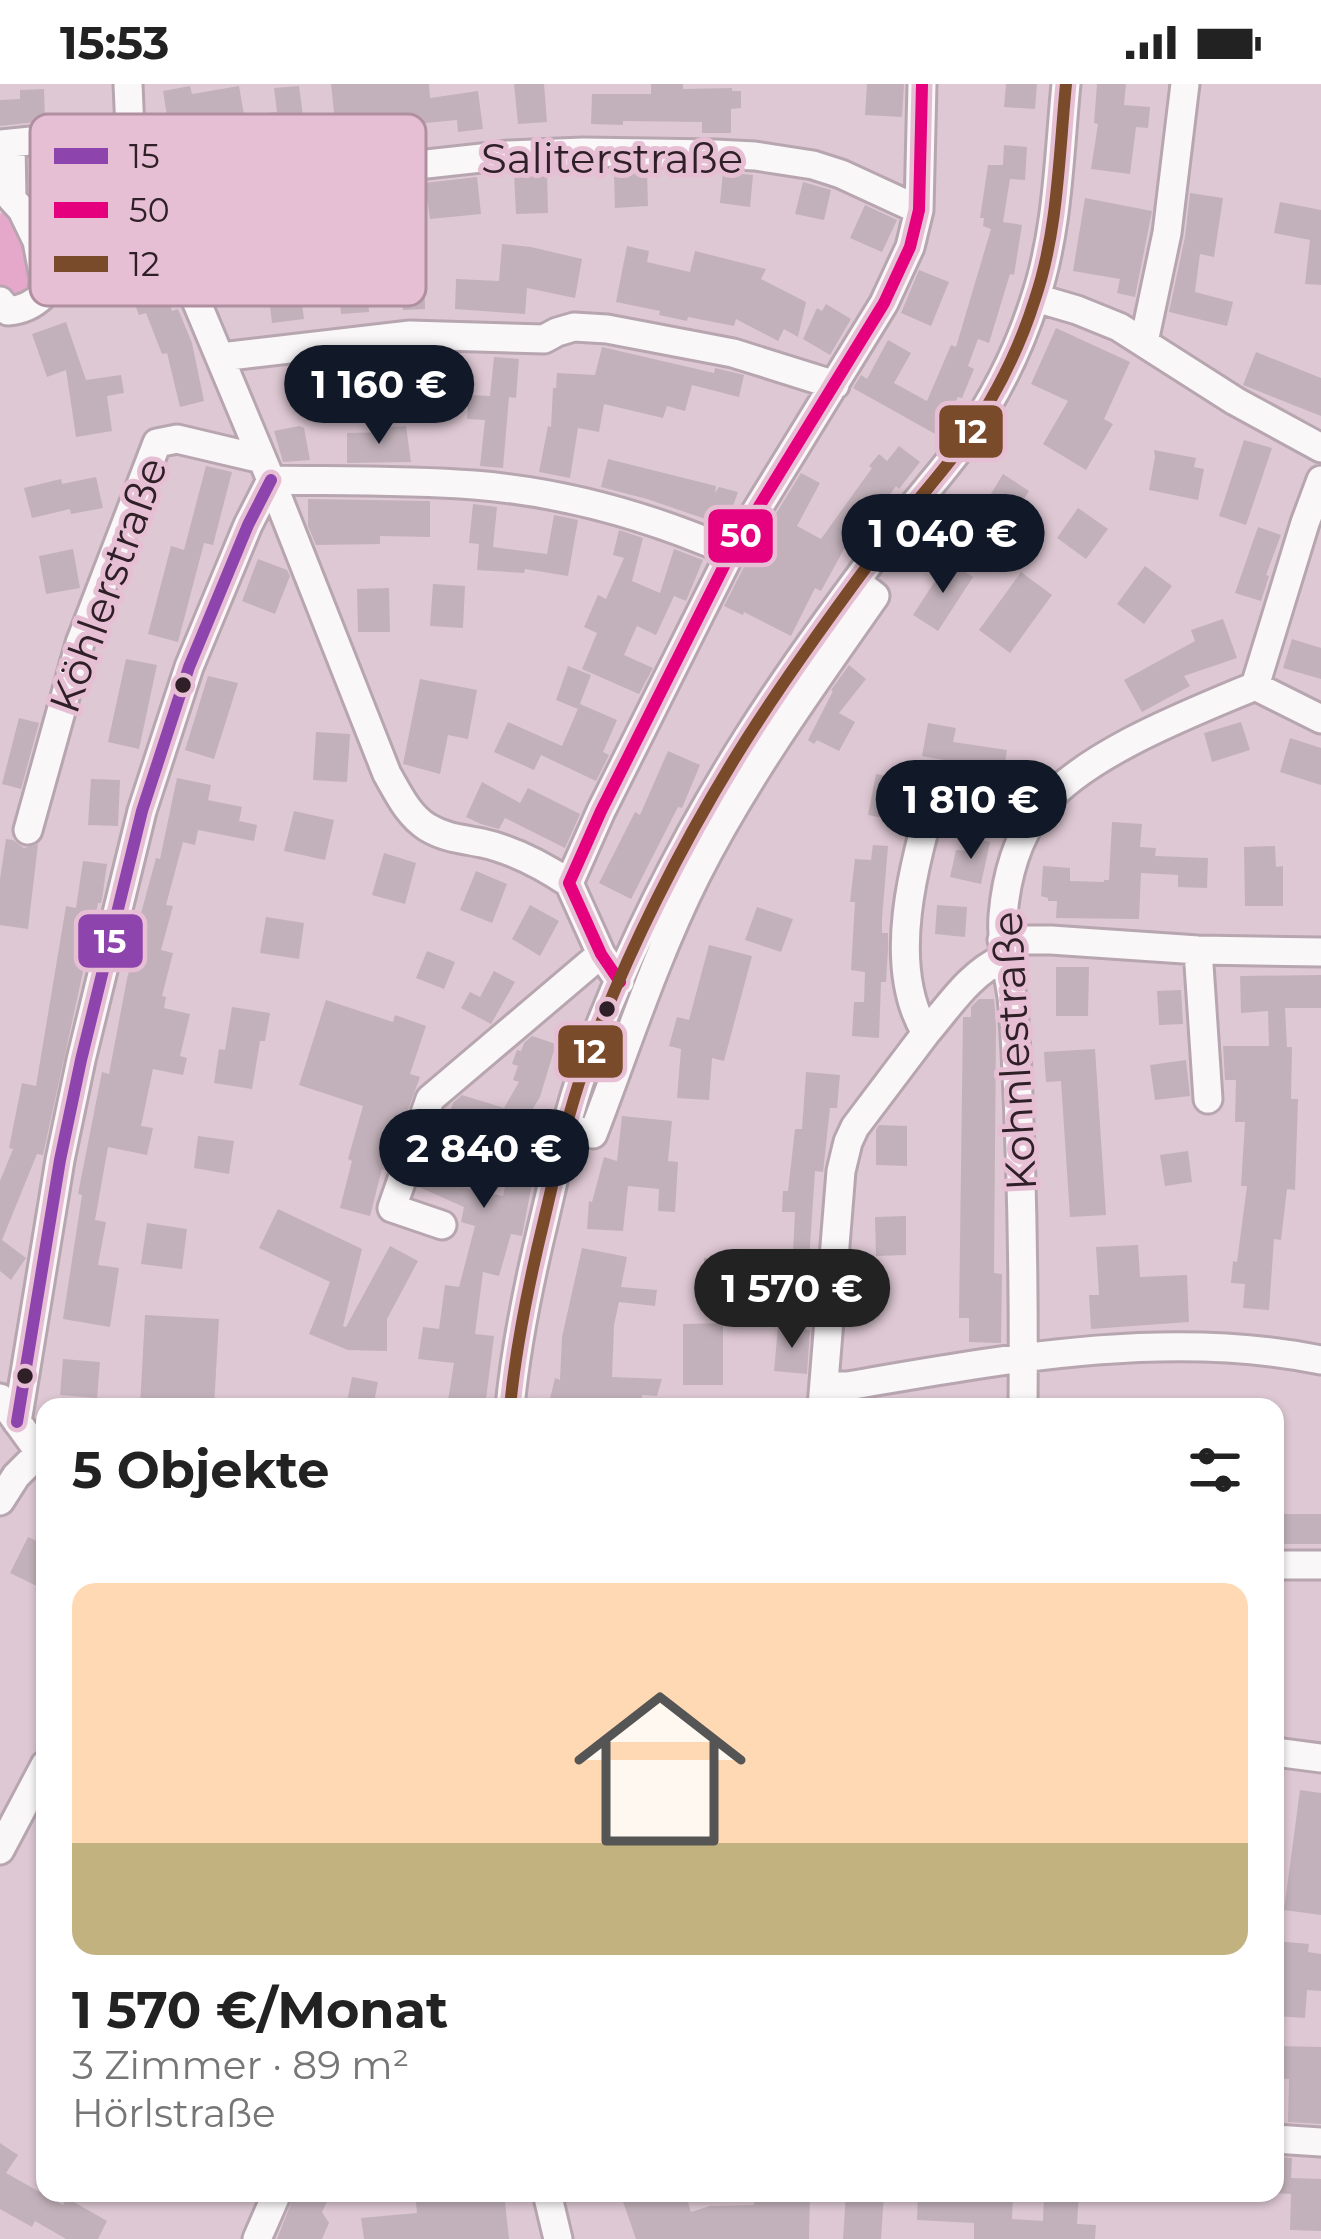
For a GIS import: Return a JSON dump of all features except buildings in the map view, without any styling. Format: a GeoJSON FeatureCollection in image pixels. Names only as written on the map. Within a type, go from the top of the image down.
{"type":"FeatureCollection","features":[{"type":"Feature","properties":{"kind":"street"},"geometry":{"type":"LineString","coordinates":[[128,84],[129,114]]}},
{"type":"Feature","properties":{"kind":"street"},"geometry":{"type":"LineString","coordinates":[[569,883],[731,552],[884,303],[910,247],[919,210],[922,84]]}},
{"type":"Feature","properties":{"kind":"street"},"geometry":{"type":"LineString","coordinates":[[510,1398],[526,1296],[566,1128],[620,982],[711,798],[794,667],[981,416],[1036,298],[1054,206],[1066,84]]}},
{"type":"Feature","properties":{"kind":"street"},"geometry":{"type":"LineString","coordinates":[[1144,342],[1167,233],[1186,84]]}},
{"type":"Feature","properties":{"kind":"street"},"geometry":{"type":"LineString","coordinates":[[5,144],[6,207],[22,210],[30,227]]}},
{"type":"Feature","properties":{"kind":"street","name":"Saliterstraße"},"geometry":{"type":"LineString","coordinates":[[426,162],[583,152],[788,160],[842,174],[919,210]]}},
{"type":"Feature","properties":{"kind":"street"},"geometry":{"type":"LineString","coordinates":[[1036,298],[1097,317],[1321,448]]}},
{"type":"Feature","properties":{"kind":"street"},"geometry":{"type":"LineString","coordinates":[[0,301],[8,311],[30,305]]}},
{"type":"Feature","properties":{"kind":"street"},"geometry":{"type":"LineString","coordinates":[[198,306],[387,774],[406,807],[424,825],[450,838],[512,852],[569,883],[601,954],[620,982]]}},
{"type":"Feature","properties":{"kind":"street"},"geometry":{"type":"LineString","coordinates":[[221,358],[410,335],[544,339],[588,327],[734,353],[835,385]]}},
{"type":"Feature","properties":{"kind":"street","name":"Köhlerstraße"},"geometry":{"type":"LineString","coordinates":[[28,830],[80,643],[158,442],[177,439],[267,469]]}},
{"type":"Feature","properties":{"kind":"street"},"geometry":{"type":"LineString","coordinates":[[267,469],[476,485],[572,499],[623,512],[731,552]]}},
{"type":"Feature","properties":{"kind":"street"},"geometry":{"type":"LineString","coordinates":[[16,1422],[60,1160],[142,812],[189,667],[267,469]]}},
{"type":"Feature","properties":{"kind":"street"},"geometry":{"type":"LineString","coordinates":[[1321,481],[1313,526],[1255,686],[1321,719]]}},
{"type":"Feature","properties":{"kind":"street"},"geometry":{"type":"LineString","coordinates":[[566,1128],[593,1134],[694,881],[761,764],[875,596],[856,581]]}},
{"type":"Feature","properties":{"kind":"street","name":"Kohnlestraße"},"geometry":{"type":"LineString","coordinates":[[1023,1398],[1019,1120],[1012,997],[1003,949],[1003,914],[1012,866],[1043,805],[1096,762],[1255,686]]}},
{"type":"Feature","properties":{"kind":"street"},"geometry":{"type":"LineString","coordinates":[[926,1033],[912,1000],[907,919],[918,853],[938,781]]}},
{"type":"Feature","properties":{"kind":"street"},"geometry":{"type":"LineString","coordinates":[[1321,952],[1051,940],[1003,949],[926,1033],[848,1142],[840,1186],[823,1396],[847,1386],[1024,1356],[1184,1348],[1267,1351],[1321,1360]]}},
{"type":"Feature","properties":{"kind":"street"},"geometry":{"type":"LineString","coordinates":[[1198,950],[1208,1099]]}},
{"type":"Feature","properties":{"kind":"street"},"geometry":{"type":"LineString","coordinates":[[442,1225],[392,1208],[428,1102],[601,954]]}},
{"type":"Feature","properties":{"kind":"street"},"geometry":{"type":"LineString","coordinates":[[0,1398],[36,1448]]}},
{"type":"Feature","properties":{"kind":"street"},"geometry":{"type":"LineString","coordinates":[[0,1501],[16,1476],[36,1461]]}},
{"type":"Feature","properties":{"kind":"street"},"geometry":{"type":"LineString","coordinates":[[1284,1565],[1321,1565]]}},
{"type":"Feature","properties":{"kind":"street"},"geometry":{"type":"LineString","coordinates":[[1284,1753],[1321,1758]]}},
{"type":"Feature","properties":{"kind":"street"},"geometry":{"type":"LineString","coordinates":[[0,1850],[36,1782]]}},
{"type":"Feature","properties":{"kind":"street"},"geometry":{"type":"LineString","coordinates":[[1284,2140],[1321,2142]]}},
{"type":"Feature","properties":{"kind":"street"},"geometry":{"type":"LineString","coordinates":[[257,2239],[273,2202]]}},
{"type":"Feature","properties":{"kind":"street"},"geometry":{"type":"LineString","coordinates":[[549,2202],[557,2238]]}},
{"type":"Feature","properties":{"kind":"shaded area"},"geometry":{"type":"Polygon","coordinates":[[[12,199],[30,255],[30,297],[0,301],[0,215],[12,199]]]}},
{"type":"Feature","properties":{"kind":"transit line","name":"50"},"geometry":{"type":"LineString","coordinates":[[620,982],[601,954],[569,883],[731,552],[884,303],[910,247],[919,210],[922,84]]}},
{"type":"Feature","properties":{"kind":"transit line","name":"12"},"geometry":{"type":"LineString","coordinates":[[511,1398],[528,1290],[566,1126],[617,986],[678,858],[748,737],[856,581],[962,445],[1004,375],[1028,318],[1049,247],[1066,84]]}},
{"type":"Feature","properties":{"kind":"transit line","name":"15"},"geometry":{"type":"LineString","coordinates":[[17,1422],[60,1160],[142,811],[189,667],[271,480]]}}]}
